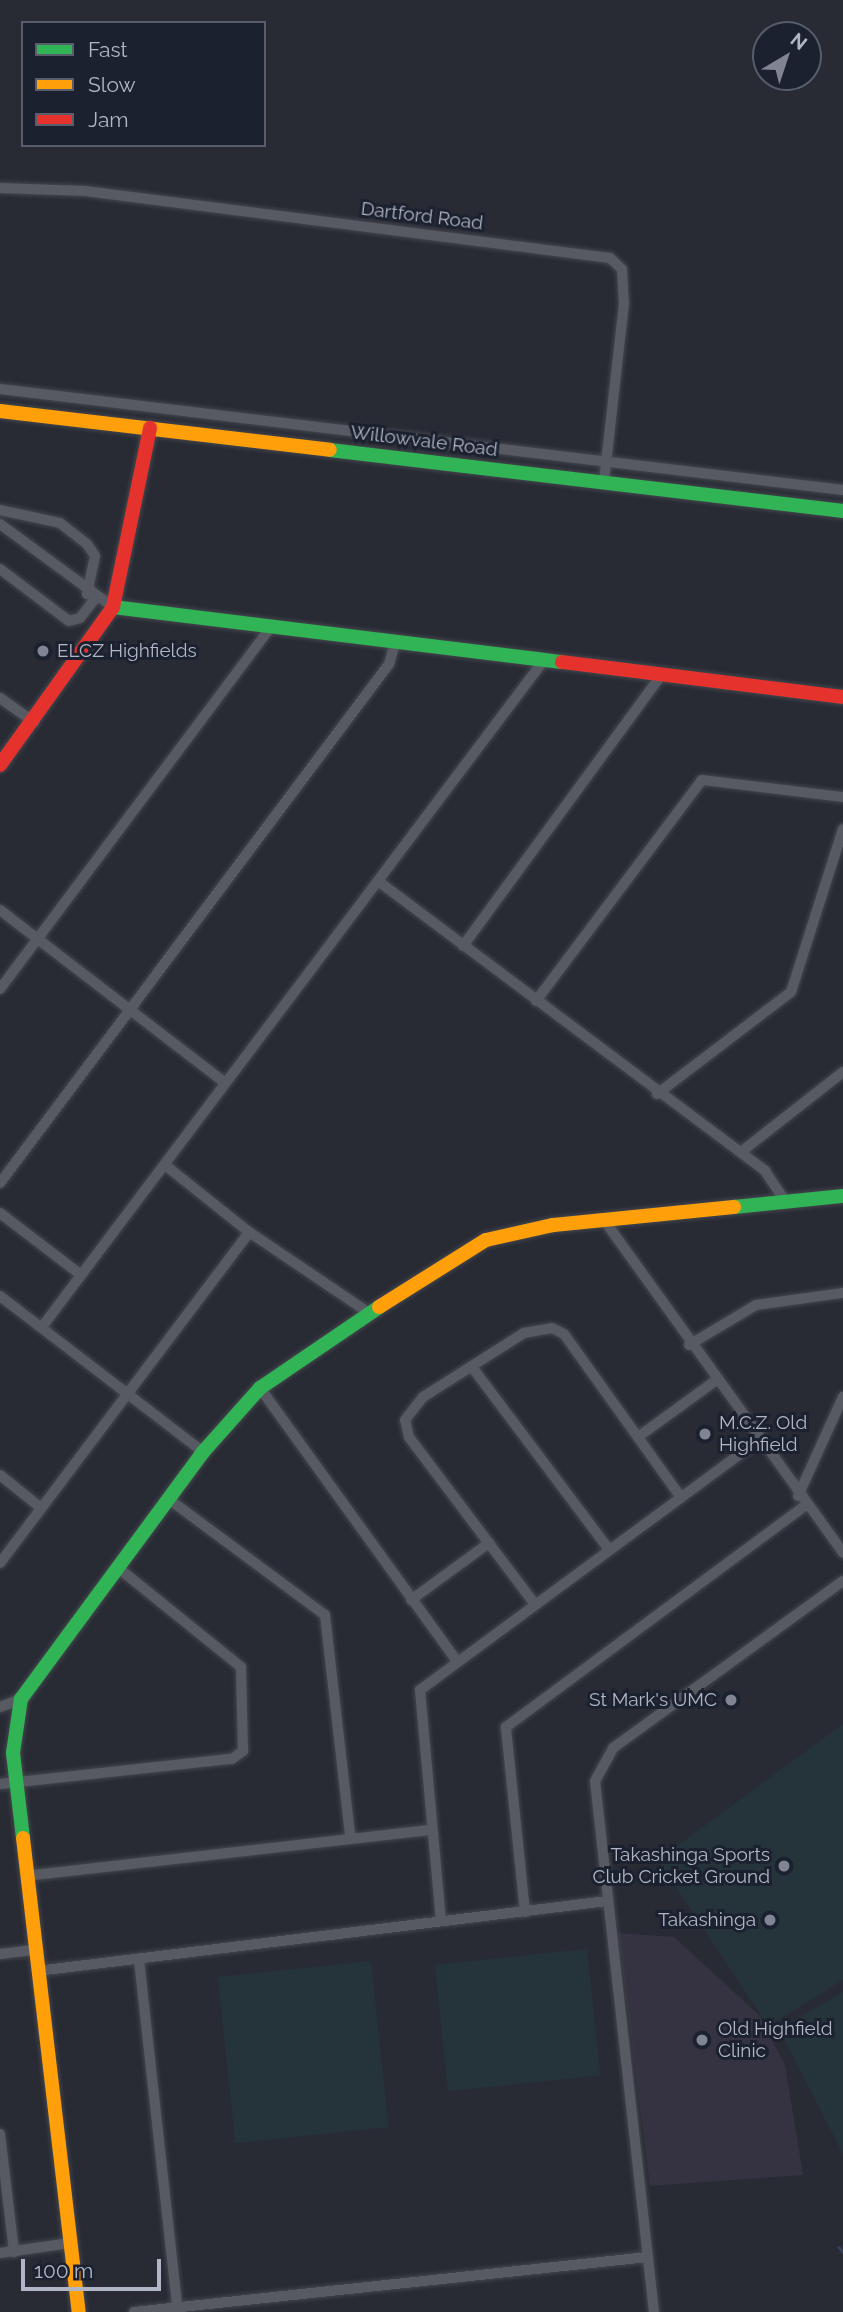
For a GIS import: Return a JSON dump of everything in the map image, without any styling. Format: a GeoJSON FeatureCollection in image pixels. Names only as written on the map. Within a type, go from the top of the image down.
{"type":"FeatureCollection","features":[{"type":"Feature","properties":{"kind":"street","name":"Dartford Road"},"geometry":{"type":"LineString","coordinates":[[0,188],[85,191],[610,258],[622,269],[624,303],[604,482]]}},
{"type":"Feature","properties":{"kind":"street"},"geometry":{"type":"LineString","coordinates":[[0,389],[843,490]]}},
{"type":"Feature","properties":{"kind":"street","name":"Willowvale Road"},"geometry":{"type":"LineString","coordinates":[[0,411],[843,511]]}},
{"type":"Feature","properties":{"kind":"street"},"geometry":{"type":"LineString","coordinates":[[0,765],[34,722],[113,607],[150,428]]}},
{"type":"Feature","properties":{"kind":"street"},"geometry":{"type":"LineString","coordinates":[[0,510],[60,523],[87,544],[95,556],[91,596],[80,618],[69,621],[0,569]]}},
{"type":"Feature","properties":{"kind":"street"},"geometry":{"type":"LineString","coordinates":[[0,524],[91,596],[113,607],[843,697]]}},
{"type":"Feature","properties":{"kind":"street"},"geometry":{"type":"LineString","coordinates":[[0,989],[270,628]]}},
{"type":"Feature","properties":{"kind":"street"},"geometry":{"type":"LineString","coordinates":[[0,1183],[389,664],[396,640]]}},
{"type":"Feature","properties":{"kind":"street"},"geometry":{"type":"LineString","coordinates":[[42,1327],[544,660]]}},
{"type":"Feature","properties":{"kind":"street"},"geometry":{"type":"LineString","coordinates":[[463,946],[662,674]]}},
{"type":"Feature","properties":{"kind":"street"},"geometry":{"type":"LineString","coordinates":[[0,698],[34,722]]}},
{"type":"Feature","properties":{"kind":"street"},"geometry":{"type":"LineString","coordinates":[[536,1001],[702,780],[843,797]]}},
{"type":"Feature","properties":{"kind":"street"},"geometry":{"type":"LineString","coordinates":[[657,1094],[791,992],[843,829]]}},
{"type":"Feature","properties":{"kind":"street"},"geometry":{"type":"LineString","coordinates":[[378,881],[657,1094],[741,1152],[765,1171],[785,1201]]}},
{"type":"Feature","properties":{"kind":"street"},"geometry":{"type":"LineString","coordinates":[[0,910],[224,1082]]}},
{"type":"Feature","properties":{"kind":"street"},"geometry":{"type":"LineString","coordinates":[[741,1152],[843,1072]]}},
{"type":"Feature","properties":{"kind":"street"},"geometry":{"type":"LineString","coordinates":[[165,1165],[249,1232],[369,1313]]}},
{"type":"Feature","properties":{"kind":"street"},"geometry":{"type":"LineString","coordinates":[[79,2312],[33,1950],[17,1783],[13,1738],[21,1699],[117,1567],[170,1500],[203,1451],[260,1388],[369,1313],[486,1240],[604,1220],[839,1194]]}},
{"type":"Feature","properties":{"kind":"street"},"geometry":{"type":"LineString","coordinates":[[0,1213],[81,1275]]}},
{"type":"Feature","properties":{"kind":"street"},"geometry":{"type":"LineString","coordinates":[[604,1220],[689,1345],[798,1496],[843,1553]]}},
{"type":"Feature","properties":{"kind":"street"},"geometry":{"type":"LineString","coordinates":[[0,1563],[130,1395],[249,1232]]}},
{"type":"Feature","properties":{"kind":"street"},"geometry":{"type":"LineString","coordinates":[[689,1345],[755,1305],[843,1293]]}},
{"type":"Feature","properties":{"kind":"street"},"geometry":{"type":"LineString","coordinates":[[0,1296],[203,1451]]}},
{"type":"Feature","properties":{"kind":"street"},"geometry":{"type":"LineString","coordinates":[[534,1603],[415,1446],[405,1420],[423,1397],[524,1333],[552,1328],[564,1334],[680,1496]]}},
{"type":"Feature","properties":{"kind":"street"},"geometry":{"type":"LineString","coordinates":[[472,1367],[608,1548]]}},
{"type":"Feature","properties":{"kind":"street"},"geometry":{"type":"LineString","coordinates":[[638,1437],[715,1381]]}},
{"type":"Feature","properties":{"kind":"street"},"geometry":{"type":"LineString","coordinates":[[260,1388],[456,1660]]}},
{"type":"Feature","properties":{"kind":"street"},"geometry":{"type":"LineString","coordinates":[[798,1496],[843,1397]]}},
{"type":"Feature","properties":{"kind":"street"},"geometry":{"type":"LineString","coordinates":[[440,1921],[418,1694],[456,1660],[758,1441]]}},
{"type":"Feature","properties":{"kind":"street"},"geometry":{"type":"LineString","coordinates":[[0,1475],[41,1508]]}},
{"type":"Feature","properties":{"kind":"street"},"geometry":{"type":"LineString","coordinates":[[170,1500],[325,1615],[350,1836]]}},
{"type":"Feature","properties":{"kind":"street"},"geometry":{"type":"LineString","coordinates":[[524,1912],[506,1727],[806,1506]]}},
{"type":"Feature","properties":{"kind":"street"},"geometry":{"type":"LineString","coordinates":[[411,1600],[489,1543]]}},
{"type":"Feature","properties":{"kind":"street"},"geometry":{"type":"LineString","coordinates":[[0,1784],[232,1759],[244,1747],[241,1667],[117,1567]]}},
{"type":"Feature","properties":{"kind":"street"},"geometry":{"type":"LineString","coordinates":[[654,2312],[595,1781],[606,1757],[843,1581]]}},
{"type":"Feature","properties":{"kind":"street"},"geometry":{"type":"LineString","coordinates":[[0,1707],[21,1699]]}},
{"type":"Feature","properties":{"kind":"street"},"geometry":{"type":"LineString","coordinates":[[26,1875],[350,1836],[431,1830]]}},
{"type":"Feature","properties":{"kind":"street"},"geometry":{"type":"LineString","coordinates":[[37,1971],[607,1901]]}},
{"type":"Feature","properties":{"kind":"street"},"geometry":{"type":"LineString","coordinates":[[0,1954],[33,1950]]}},
{"type":"Feature","properties":{"kind":"street"},"geometry":{"type":"LineString","coordinates":[[139,1960],[177,2306]]}},
{"type":"Feature","properties":{"kind":"street"},"geometry":{"type":"LineString","coordinates":[[0,2134],[14,2252]]}},
{"type":"Feature","properties":{"kind":"street"},"geometry":{"type":"LineString","coordinates":[[0,2253],[70,2243]]}},
{"type":"Feature","properties":{"kind":"street"},"geometry":{"type":"LineString","coordinates":[[134,2312],[648,2257]]}},
{"type":"Feature","properties":{"kind":"shaded area","name":"Takashinga"},"geometry":{"type":"Polygon","coordinates":[[[843,1724],[843,1980],[768,2026],[658,1860],[843,1724]]]}},
{"type":"Feature","properties":{"kind":"shaded area","name":"Old Highfield Clinic"},"geometry":{"type":"Polygon","coordinates":[[[618,1933],[674,1937],[759,2015],[785,2065],[803,2175],[650,2186],[618,1933]]]}},
{"type":"Feature","properties":{"kind":"shaded area"},"geometry":{"type":"Polygon","coordinates":[[[587,1949],[600,2075],[448,2091],[435,1965],[587,1949]]]}},
{"type":"Feature","properties":{"kind":"shaded area"},"geometry":{"type":"Polygon","coordinates":[[[371,1961],[388,2127],[235,2143],[218,1977],[371,1961]]]}},
{"type":"Feature","properties":{"kind":"shaded area"},"geometry":{"type":"Polygon","coordinates":[[[843,1992],[843,2154],[779,2029],[843,1992]]]}},
{"type":"Feature","properties":{"kind":"waterway"},"geometry":{"type":"LineString","coordinates":[[839,2247],[843,2252]]}},
{"type":"Feature","properties":{"kind":"traffic: fast"},"geometry":{"type":"LineString","coordinates":[[330,450],[843,511]]}},
{"type":"Feature","properties":{"kind":"traffic: fast"},"geometry":{"type":"LineString","coordinates":[[113,607],[562,662]]}},
{"type":"Feature","properties":{"kind":"traffic: fast"},"geometry":{"type":"LineString","coordinates":[[734,1207],[843,1196]]}},
{"type":"Feature","properties":{"kind":"traffic: fast"},"geometry":{"type":"LineString","coordinates":[[23,1838],[13,1753],[21,1699],[203,1452],[260,1388],[379,1307]]}},
{"type":"Feature","properties":{"kind":"traffic: slow"},"geometry":{"type":"LineString","coordinates":[[0,411],[330,450]]}},
{"type":"Feature","properties":{"kind":"traffic: slow"},"geometry":{"type":"LineString","coordinates":[[379,1307],[486,1240],[553,1225],[734,1207]]}},
{"type":"Feature","properties":{"kind":"traffic: slow"},"geometry":{"type":"LineString","coordinates":[[23,1838],[79,2312]]}},
{"type":"Feature","properties":{"kind":"traffic: jam"},"geometry":{"type":"LineString","coordinates":[[0,765],[113,607],[150,428]]}},
{"type":"Feature","properties":{"kind":"traffic: jam"},"geometry":{"type":"LineString","coordinates":[[562,662],[843,697]]}},
{"type":"Feature","properties":{"kind":"place","name":"ELCZ Highfields"},"geometry":{"type":"Point","coordinates":[43,651]}},
{"type":"Feature","properties":{"kind":"place","name":"M.C.Z. Old Highfield"},"geometry":{"type":"Point","coordinates":[705,1434]}},
{"type":"Feature","properties":{"kind":"place","name":"St Mark's UMC"},"geometry":{"type":"Point","coordinates":[731,1700]}},
{"type":"Feature","properties":{"kind":"place","name":"Takashinga Sports Club Cricket Ground"},"geometry":{"type":"Point","coordinates":[784,1866]}},
{"type":"Feature","properties":{"kind":"place","name":"Takashinga"},"geometry":{"type":"Point","coordinates":[770,1920]}},
{"type":"Feature","properties":{"kind":"place","name":"Old Highfield Clinic"},"geometry":{"type":"Point","coordinates":[702,2040]}}]}
